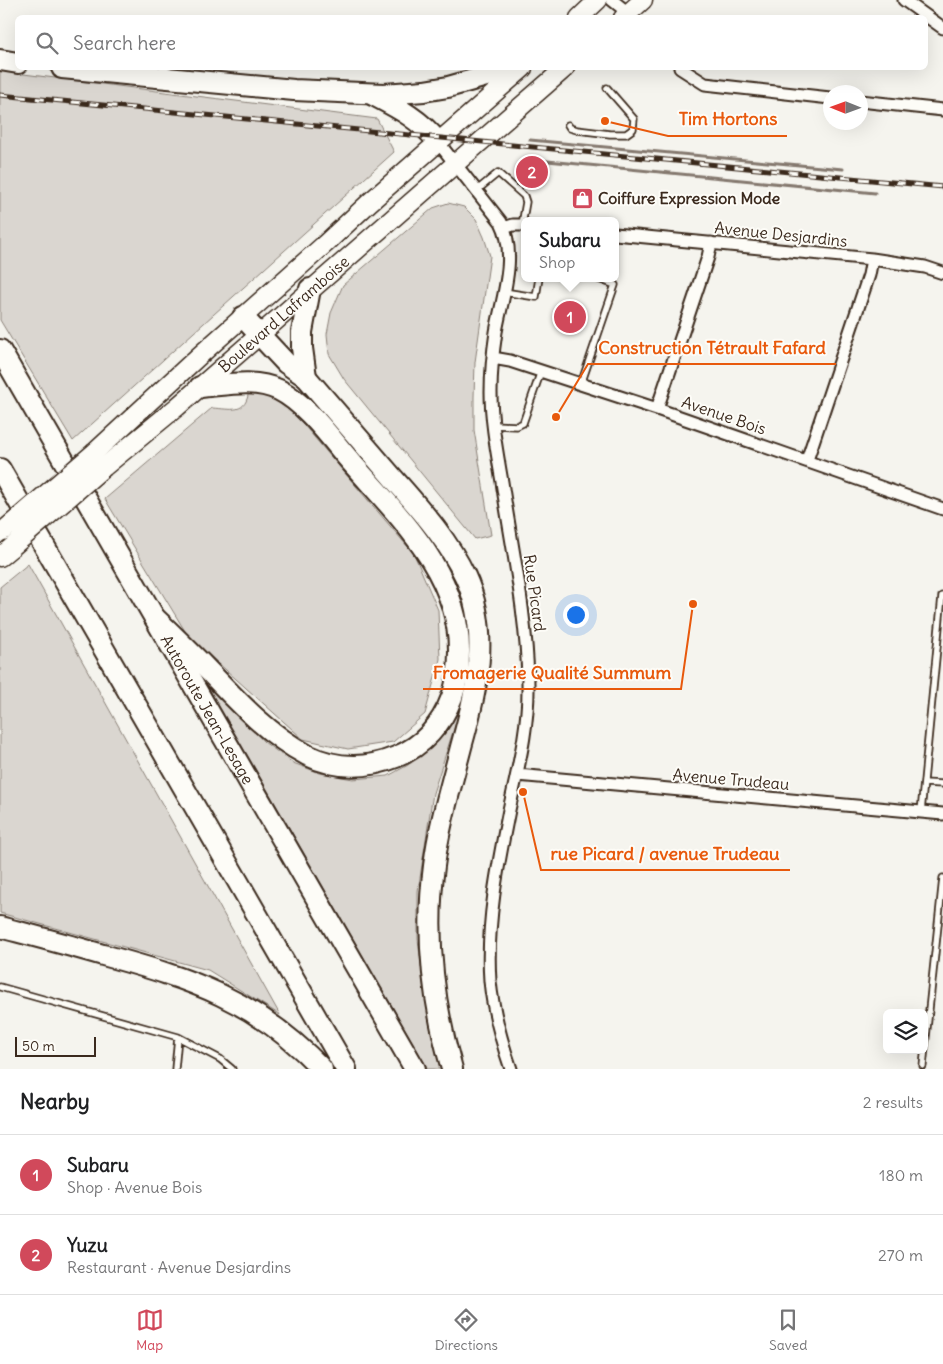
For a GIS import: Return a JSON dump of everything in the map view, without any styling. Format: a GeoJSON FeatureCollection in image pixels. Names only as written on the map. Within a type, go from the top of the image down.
{"type":"FeatureCollection","features":[{"type":"Feature","properties":{"kind":"highway"},"geometry":{"type":"LineString","coordinates":[[0,60],[15,62]]}},
{"type":"Feature","properties":{"kind":"highway"},"geometry":{"type":"LineString","coordinates":[[83,70],[286,89],[369,93],[402,93],[440,89],[508,70]]}},
{"type":"Feature","properties":{"kind":"highway"},"geometry":{"type":"LineString","coordinates":[[369,93],[416,119],[438,142]]}},
{"type":"Feature","properties":{"kind":"highway"},"geometry":{"type":"LineString","coordinates":[[306,377],[302,332],[310,289]]}},
{"type":"Feature","properties":{"kind":"highway"},"geometry":{"type":"LineString","coordinates":[[243,317],[286,363],[306,377],[443,537],[465,576],[476,613],[480,647],[477,683],[442,822],[434,861],[431,898],[430,936],[435,993],[442,1032],[452,1069]]}},
{"type":"Feature","properties":{"kind":"highway","name":"Autoroute Jean-Lesage"},"geometry":{"type":"LineString","coordinates":[[0,350],[415,1069]]}},
{"type":"Feature","properties":{"kind":"highway"},"geometry":{"type":"LineString","coordinates":[[155,618],[201,663],[225,690],[266,727],[308,755],[335,764],[370,765],[392,758],[412,748],[431,733],[442,718],[456,684],[459,664],[458,635],[453,607],[447,588],[438,569],[425,550],[367,480],[308,412],[279,390],[248,383],[200,386]]}},
{"type":"Feature","properties":{"kind":"highway"},"geometry":{"type":"LineString","coordinates":[[0,469],[346,1069]]}},
{"type":"Feature","properties":{"kind":"highway"},"geometry":{"type":"LineString","coordinates":[[0,927],[164,972],[210,989],[243,1006],[268,1022],[322,1069]]}},
{"type":"Feature","properties":{"kind":"main road"},"geometry":{"type":"LineString","coordinates":[[582,15],[598,0]]}},
{"type":"Feature","properties":{"kind":"main road"},"geometry":{"type":"LineString","coordinates":[[629,15],[643,0]]}},
{"type":"Feature","properties":{"kind":"main road","name":"Boulevard Laframboise"},"geometry":{"type":"LineString","coordinates":[[1,533],[95,452],[370,202],[521,70]]}},
{"type":"Feature","properties":{"kind":"main road","name":"Boulevard Laframboise"},"geometry":{"type":"LineString","coordinates":[[6,552],[259,335],[563,70]]}},
{"type":"Feature","properties":{"kind":"street"},"geometry":{"type":"LineString","coordinates":[[612,0],[627,15]]}},
{"type":"Feature","properties":{"kind":"street"},"geometry":{"type":"LineString","coordinates":[[904,0],[925,15]]}},
{"type":"Feature","properties":{"kind":"street"},"geometry":{"type":"LineString","coordinates":[[928,17],[943,28]]}},
{"type":"Feature","properties":{"kind":"street"},"geometry":{"type":"LineString","coordinates":[[683,70],[705,84],[823,97]]}},
{"type":"Feature","properties":{"kind":"street"},"geometry":{"type":"LineString","coordinates":[[868,102],[943,110]]}},
{"type":"Feature","properties":{"kind":"street","name":"Rue Picard"},"geometry":{"type":"LineString","coordinates":[[438,142],[504,228],[508,256],[493,358],[491,389],[493,424],[519,591],[528,672],[527,716],[499,868],[490,947],[490,979],[501,1039],[511,1069]]}},
{"type":"Feature","properties":{"kind":"street"},"geometry":{"type":"LineString","coordinates":[[504,228],[521,225]]}},
{"type":"Feature","properties":{"kind":"street","name":"Avenue Desjardins"},"geometry":{"type":"LineString","coordinates":[[619,234],[872,259],[925,267],[943,273]]}},
{"type":"Feature","properties":{"kind":"street"},"geometry":{"type":"LineString","coordinates":[[657,409],[711,243]]}},
{"type":"Feature","properties":{"kind":"street"},"geometry":{"type":"LineString","coordinates":[[807,460],[869,275],[872,259]]}},
{"type":"Feature","properties":{"kind":"street","name":"Avenue Bois"},"geometry":{"type":"LineString","coordinates":[[493,358],[503,359],[657,409],[943,509]]}},
{"type":"Feature","properties":{"kind":"street","name":"Avenue Trudeau"},"geometry":{"type":"LineString","coordinates":[[517,774],[943,814]]}},
{"type":"Feature","properties":{"kind":"lane"},"geometry":{"type":"LineString","coordinates":[[568,125],[570,128],[577,130],[610,134],[626,134],[633,128],[634,119],[607,88]]}},
{"type":"Feature","properties":{"kind":"lane"},"geometry":{"type":"LineString","coordinates":[[476,191],[498,173],[524,196],[526,202],[524,217]]}},
{"type":"Feature","properties":{"kind":"lane"},"geometry":{"type":"LineString","coordinates":[[504,292],[536,297],[538,282]]}},
{"type":"Feature","properties":{"kind":"lane"},"geometry":{"type":"LineString","coordinates":[[581,384],[615,285],[607,282]]}},
{"type":"Feature","properties":{"kind":"lane"},"geometry":{"type":"LineString","coordinates":[[493,424],[517,426],[523,423],[541,371]]}},
{"type":"Feature","properties":{"kind":"lane"},"geometry":{"type":"LineString","coordinates":[[921,812],[942,596]]}},
{"type":"Feature","properties":{"kind":"lane"},"geometry":{"type":"LineString","coordinates":[[924,783],[943,784]]}},
{"type":"Feature","properties":{"kind":"lane"},"geometry":{"type":"LineString","coordinates":[[924,1066],[943,878]]}},
{"type":"Feature","properties":{"kind":"lane"},"geometry":{"type":"LineString","coordinates":[[0,987],[178,1037],[220,1059],[232,1069]]}},
{"type":"Feature","properties":{"kind":"lane"},"geometry":{"type":"LineString","coordinates":[[175,1069],[178,1037]]}},
{"type":"Feature","properties":{"kind":"shaded area"},"geometry":{"type":"Polygon","coordinates":[[[0,71],[377,119],[394,152],[73,441],[0,320],[0,71]]]}},
{"type":"Feature","properties":{"kind":"shaded area"},"geometry":{"type":"Polygon","coordinates":[[[448,203],[464,207],[476,219],[490,256],[475,362],[474,430],[491,535],[475,539],[344,379],[329,354],[327,334],[331,313],[343,285],[433,208],[448,203]]]}},
{"type":"Feature","properties":{"kind":"shaded area"},"geometry":{"type":"Polygon","coordinates":[[[249,390],[268,393],[285,403],[414,554],[438,610],[440,659],[425,714],[393,742],[348,749],[303,739],[188,636],[105,499],[212,408],[237,409],[245,404],[249,390]]]}},
{"type":"Feature","properties":{"kind":"shaded area"},"geometry":{"type":"Polygon","coordinates":[[[28,564],[280,1015],[208,970],[0,913],[0,587],[28,564]]]}},
{"type":"Feature","properties":{"kind":"shaded area"},"geometry":{"type":"Polygon","coordinates":[[[211,683],[264,742],[293,763],[320,773],[353,779],[388,776],[408,765],[434,742],[457,703],[462,704],[433,793],[418,891],[418,939],[424,991],[448,1069],[428,1069],[207,685],[211,683]]]}},
{"type":"Feature","properties":{"kind":"waterway"},"geometry":{"type":"LineString","coordinates":[[530,140],[843,169]]}},
{"type":"Feature","properties":{"kind":"waterway"},"geometry":{"type":"LineString","coordinates":[[527,159],[875,193]]}},
{"type":"Feature","properties":{"kind":"railway"},"geometry":{"type":"LineString","coordinates":[[0,95],[943,187]]}},
{"type":"Feature","properties":{"kind":"place","name":"Tim Hortons"},"geometry":{"type":"Point","coordinates":[605,121]}},
{"type":"Feature","properties":{"kind":"place","name":"Yuzu"},"geometry":{"type":"Point","coordinates":[532,172]}},
{"type":"Feature","properties":{"kind":"place","name":"Coiffure Expression Mode"},"geometry":{"type":"Point","coordinates":[582,198]}},
{"type":"Feature","properties":{"kind":"place","name":"Subaru"},"geometry":{"type":"Point","coordinates":[570,317]}},
{"type":"Feature","properties":{"kind":"place","name":"Construction Tétrault Fafard"},"geometry":{"type":"Point","coordinates":[556,417]}},
{"type":"Feature","properties":{"kind":"place","name":"Fromagerie Qualité Summum"},"geometry":{"type":"Point","coordinates":[693,604]}},
{"type":"Feature","properties":{"kind":"place","name":"rue Picard / avenue Trudeau"},"geometry":{"type":"Point","coordinates":[523,792]}}]}
